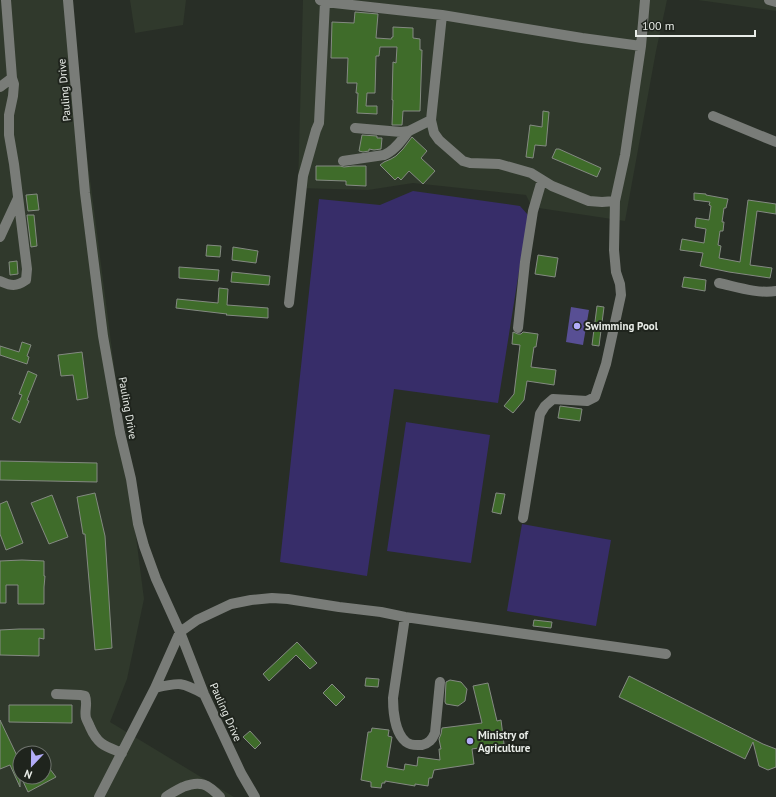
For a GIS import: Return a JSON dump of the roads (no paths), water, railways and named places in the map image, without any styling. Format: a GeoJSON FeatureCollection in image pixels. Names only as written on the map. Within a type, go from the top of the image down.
{"type":"FeatureCollection","features":[{"type":"Feature","properties":{"kind":"street"},"geometry":{"type":"LineString","coordinates":[[0,281],[13,286],[20,284],[26,280],[27,268],[14,164],[8,135],[9,115],[14,84],[12,78],[6,0]]}},
{"type":"Feature","properties":{"kind":"street","name":"Pauling Drive"},"geometry":{"type":"LineString","coordinates":[[68,0],[85,193],[103,336],[119,426],[131,479],[138,524],[156,579],[180,632],[204,694],[241,773],[255,797]]}},
{"type":"Feature","properties":{"kind":"street"},"geometry":{"type":"LineString","coordinates":[[523,518],[540,414],[545,406],[553,399],[587,401],[595,397],[606,364],[621,295],[620,284],[616,272],[614,250],[615,201],[625,155],[641,46],[645,0]]}},
{"type":"Feature","properties":{"kind":"street"},"geometry":{"type":"LineString","coordinates":[[768,0],[776,2]]}},
{"type":"Feature","properties":{"kind":"street"},"geometry":{"type":"LineString","coordinates":[[289,303],[303,176],[318,123],[322,1],[442,15],[641,46]]}},
{"type":"Feature","properties":{"kind":"street"},"geometry":{"type":"LineString","coordinates":[[442,15],[431,120],[434,132],[439,140],[463,161],[470,163],[499,164],[531,173],[552,186],[589,201],[615,201]]}},
{"type":"Feature","properties":{"kind":"street"},"geometry":{"type":"LineString","coordinates":[[0,87],[12,78]]}},
{"type":"Feature","properties":{"kind":"street"},"geometry":{"type":"LineString","coordinates":[[713,116],[776,142]]}},
{"type":"Feature","properties":{"kind":"street"},"geometry":{"type":"LineString","coordinates":[[343,161],[388,154],[410,131],[431,120]]}},
{"type":"Feature","properties":{"kind":"street"},"geometry":{"type":"LineString","coordinates":[[355,128],[401,132],[410,131]]}},
{"type":"Feature","properties":{"kind":"street"},"geometry":{"type":"LineString","coordinates":[[518,328],[525,262],[533,211],[542,180]]}},
{"type":"Feature","properties":{"kind":"street"},"geometry":{"type":"LineString","coordinates":[[0,237],[18,198]]}},
{"type":"Feature","properties":{"kind":"street"},"geometry":{"type":"LineString","coordinates":[[719,283],[761,291],[776,291]]}},
{"type":"Feature","properties":{"kind":"street"},"geometry":{"type":"LineString","coordinates":[[99,797],[156,688],[180,632],[197,620],[231,604],[258,599],[288,599],[666,654]]}},
{"type":"Feature","properties":{"kind":"street"},"geometry":{"type":"LineString","coordinates":[[405,617],[393,698],[393,710],[395,721],[401,736],[406,742],[411,744],[423,744],[430,742],[433,739],[435,733],[440,682]]}},
{"type":"Feature","properties":{"kind":"street"},"geometry":{"type":"LineString","coordinates":[[156,688],[182,683],[191,686],[204,694]]}},
{"type":"Feature","properties":{"kind":"street"},"geometry":{"type":"LineString","coordinates":[[56,694],[85,696],[87,701],[86,718],[94,736],[105,746],[122,754]]}},
{"type":"Feature","properties":{"kind":"street"},"geometry":{"type":"LineString","coordinates":[[166,797],[177,790],[197,783],[206,786],[220,797]]}},
{"type":"Feature","properties":{"kind":"place","name":"Swimming Pool"},"geometry":{"type":"Point","coordinates":[577,326]}},
{"type":"Feature","properties":{"kind":"place","name":"Ministry of Agriculture"},"geometry":{"type":"Point","coordinates":[470,741]}}]}
